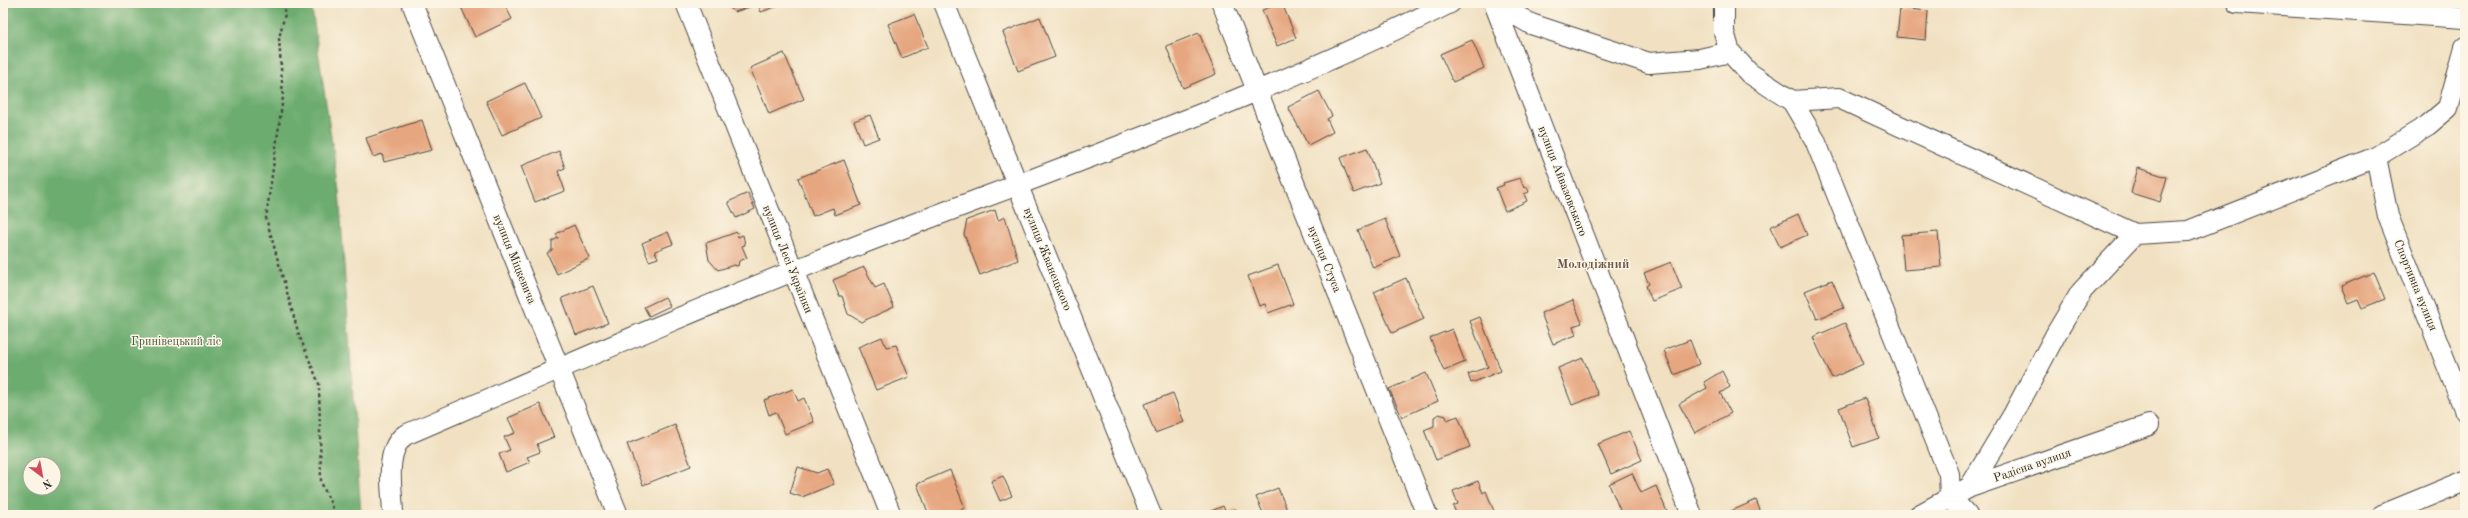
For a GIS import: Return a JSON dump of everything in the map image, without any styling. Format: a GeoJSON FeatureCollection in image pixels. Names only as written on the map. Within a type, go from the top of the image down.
{"type":"FeatureCollection","features":[{"type":"Feature","properties":{"kind":"street","name":"вулиця Міцкевича"},"geometry":{"type":"LineString","coordinates":[[412,3],[618,515]]}},
{"type":"Feature","properties":{"kind":"street","name":"вулиця Лесі Українки"},"geometry":{"type":"LineString","coordinates":[[686,3],[891,515]]}},
{"type":"Feature","properties":{"kind":"street","name":"вулиця Жванецького"},"geometry":{"type":"LineString","coordinates":[[944,3],[1151,515]]}},
{"type":"Feature","properties":{"kind":"street","name":"вулиця Стуса"},"geometry":{"type":"LineString","coordinates":[[1222,3],[1427,515]]}},
{"type":"Feature","properties":{"kind":"street"},"geometry":{"type":"LineString","coordinates":[[393,515],[392,455],[396,442],[405,435],[793,271],[1258,92],[1397,30],[1450,3]]}},
{"type":"Feature","properties":{"kind":"street"},"geometry":{"type":"LineString","coordinates":[[1495,3],[1532,24],[1649,63],[1700,59],[1730,52]]}},
{"type":"Feature","properties":{"kind":"street","name":"вулиця Айвазовського"},"geometry":{"type":"LineString","coordinates":[[1495,3],[1692,515]]}},
{"type":"Feature","properties":{"kind":"street"},"geometry":{"type":"LineString","coordinates":[[1724,3],[1724,32],[1730,52],[1749,73],[1792,101],[1818,147],[1949,474],[1950,497],[1967,515]]}},
{"type":"Feature","properties":{"kind":"street"},"geometry":{"type":"LineString","coordinates":[[2237,3],[2465,18]]}},
{"type":"Feature","properties":{"kind":"street"},"geometry":{"type":"LineString","coordinates":[[1792,101],[1839,98],[2135,234],[2188,231],[2376,157],[2428,125],[2448,108],[2465,47]]}},
{"type":"Feature","properties":{"kind":"street","name":"Спортивна вулиця"},"geometry":{"type":"LineString","coordinates":[[2376,157],[2388,216],[2465,411]]}},
{"type":"Feature","properties":{"kind":"street"},"geometry":{"type":"LineString","coordinates":[[1970,487],[2013,415],[2057,332],[2081,292],[2135,234]]}},
{"type":"Feature","properties":{"kind":"street","name":"Радісна вулиця"},"geometry":{"type":"LineString","coordinates":[[1919,515],[1970,487],[2149,425]]}},
{"type":"Feature","properties":{"kind":"street"},"geometry":{"type":"LineString","coordinates":[[2382,515],[2465,481]]}},
{"type":"Feature","properties":{"kind":"path"},"geometry":{"type":"LineString","coordinates":[[282,3],[285,14],[279,38],[283,97],[266,218],[299,335],[319,384],[321,482],[336,515]]}},
{"type":"Feature","properties":{"kind":"green space","name":"Гринівецький ліс"},"geometry":{"type":"Polygon","coordinates":[[[3,3],[311,3],[339,190],[361,515],[3,515],[3,3]]]}},
{"type":"Feature","properties":{"kind":"building"},"geometry":{"type":"Polygon","coordinates":[[[459,3],[504,3],[512,19],[475,37],[459,3]]]}},
{"type":"Feature","properties":{"kind":"building"},"geometry":{"type":"Polygon","coordinates":[[[724,3],[785,3],[761,12],[758,4],[735,12],[724,3]]]}},
{"type":"Feature","properties":{"kind":"building"},"geometry":{"type":"Polygon","coordinates":[[[1282,3],[1296,38],[1277,46],[1262,10],[1282,3]]]}},
{"type":"Feature","properties":{"kind":"building"},"geometry":{"type":"Polygon","coordinates":[[[1900,8],[1928,11],[1926,40],[1897,37],[1900,8]]]}},
{"type":"Feature","properties":{"kind":"building"},"geometry":{"type":"Polygon","coordinates":[[[914,14],[928,47],[902,58],[888,24],[914,14]]]}},
{"type":"Feature","properties":{"kind":"building"},"geometry":{"type":"Polygon","coordinates":[[[1040,17],[1055,57],[1018,71],[1003,32],[1040,17]]]}},
{"type":"Feature","properties":{"kind":"building"},"geometry":{"type":"Polygon","coordinates":[[[1199,33],[1216,74],[1183,88],[1166,46],[1199,33]]]}},
{"type":"Feature","properties":{"kind":"building"},"geometry":{"type":"Polygon","coordinates":[[[1472,40],[1484,68],[1453,82],[1440,54],[1472,40]]]}},
{"type":"Feature","properties":{"kind":"building"},"geometry":{"type":"Polygon","coordinates":[[[784,53],[804,99],[769,114],[750,68],[784,53]]]}},
{"type":"Feature","properties":{"kind":"building"},"geometry":{"type":"Polygon","coordinates":[[[525,83],[541,118],[502,135],[486,101],[525,83]]]}},
{"type":"Feature","properties":{"kind":"building"},"geometry":{"type":"Polygon","coordinates":[[[1319,91],[1332,116],[1327,119],[1333,132],[1308,145],[1288,107],[1319,91]]]}},
{"type":"Feature","properties":{"kind":"building"},"geometry":{"type":"Polygon","coordinates":[[[870,115],[879,138],[863,144],[854,121],[870,115]]]}},
{"type":"Feature","properties":{"kind":"building"},"geometry":{"type":"Polygon","coordinates":[[[422,120],[432,150],[384,162],[382,154],[373,157],[366,138],[422,120]]]}},
{"type":"Feature","properties":{"kind":"building"},"geometry":{"type":"Polygon","coordinates":[[[1367,148],[1380,183],[1354,193],[1340,158],[1367,148]]]}},
{"type":"Feature","properties":{"kind":"building"},"geometry":{"type":"Polygon","coordinates":[[[559,151],[565,168],[558,171],[565,191],[535,202],[521,166],[559,151]]]}},
{"type":"Feature","properties":{"kind":"building"},"geometry":{"type":"Polygon","coordinates":[[[844,160],[861,205],[835,215],[833,208],[813,216],[798,178],[844,160]]]}},
{"type":"Feature","properties":{"kind":"building"},"geometry":{"type":"Polygon","coordinates":[[[2138,168],[2167,177],[2160,202],[2131,193],[2138,168]]]}},
{"type":"Feature","properties":{"kind":"building"},"geometry":{"type":"Polygon","coordinates":[[[1520,178],[1524,188],[1527,187],[1529,192],[1524,194],[1527,201],[1505,211],[1496,188],[1504,185],[1503,183],[1520,178]]]}},
{"type":"Feature","properties":{"kind":"building"},"geometry":{"type":"Polygon","coordinates":[[[748,193],[755,209],[736,218],[728,202],[748,193]]]}},
{"type":"Feature","properties":{"kind":"building"},"geometry":{"type":"Polygon","coordinates":[[[995,210],[998,220],[1005,217],[1018,260],[980,275],[964,234],[967,220],[995,210]]]}},
{"type":"Feature","properties":{"kind":"building"},"geometry":{"type":"Polygon","coordinates":[[[1798,214],[1807,235],[1780,247],[1770,227],[1798,214]]]}},
{"type":"Feature","properties":{"kind":"building"},"geometry":{"type":"Polygon","coordinates":[[[1385,219],[1400,256],[1373,268],[1358,230],[1385,219]]]}},
{"type":"Feature","properties":{"kind":"building"},"geometry":{"type":"Polygon","coordinates":[[[574,225],[590,258],[557,274],[547,253],[552,250],[552,241],[558,238],[556,234],[574,225]]]}},
{"type":"Feature","properties":{"kind":"building"},"geometry":{"type":"Polygon","coordinates":[[[668,232],[673,244],[655,251],[658,258],[649,261],[642,243],[668,232]]]}},
{"type":"Feature","properties":{"kind":"building"},"geometry":{"type":"Polygon","coordinates":[[[737,232],[738,237],[743,235],[745,245],[742,246],[747,258],[739,261],[738,266],[734,265],[718,270],[709,260],[706,243],[737,232]]]}},
{"type":"Feature","properties":{"kind":"building"},"geometry":{"type":"Polygon","coordinates":[[[1938,232],[1941,267],[1904,270],[1901,235],[1938,232]]]}},
{"type":"Feature","properties":{"kind":"building"},"geometry":{"type":"Polygon","coordinates":[[[1671,262],[1682,289],[1652,301],[1646,286],[1649,284],[1644,273],[1671,262]]]}},
{"type":"Feature","properties":{"kind":"building"},"geometry":{"type":"Polygon","coordinates":[[[1278,265],[1293,304],[1268,313],[1265,304],[1259,306],[1248,276],[1278,265]]]}},
{"type":"Feature","properties":{"kind":"building"},"geometry":{"type":"Polygon","coordinates":[[[864,267],[875,288],[884,284],[894,307],[861,322],[848,314],[842,296],[839,296],[833,280],[864,267]]]}},
{"type":"Feature","properties":{"kind":"building"},"geometry":{"type":"Polygon","coordinates":[[[2374,272],[2385,299],[2362,308],[2358,299],[2348,303],[2341,286],[2374,272]]]}},
{"type":"Feature","properties":{"kind":"building"},"geometry":{"type":"Polygon","coordinates":[[[1406,278],[1424,319],[1392,333],[1374,292],[1406,278]]]}},
{"type":"Feature","properties":{"kind":"building"},"geometry":{"type":"Polygon","coordinates":[[[1832,280],[1844,308],[1817,319],[1805,291],[1832,280]]]}},
{"type":"Feature","properties":{"kind":"building"},"geometry":{"type":"Polygon","coordinates":[[[593,286],[608,323],[576,335],[562,298],[593,286]]]}},
{"type":"Feature","properties":{"kind":"building"},"geometry":{"type":"Polygon","coordinates":[[[665,297],[670,306],[649,316],[644,307],[665,297]]]}},
{"type":"Feature","properties":{"kind":"building"},"geometry":{"type":"Polygon","coordinates":[[[1573,300],[1582,323],[1573,326],[1576,335],[1553,344],[1541,313],[1573,300]]]}},
{"type":"Feature","properties":{"kind":"building"},"geometry":{"type":"Polygon","coordinates":[[[1480,317],[1501,371],[1471,383],[1468,374],[1488,367],[1470,321],[1480,317]]]}},
{"type":"Feature","properties":{"kind":"building"},"geometry":{"type":"Polygon","coordinates":[[[1845,323],[1863,364],[1832,378],[1813,337],[1845,323]]]}},
{"type":"Feature","properties":{"kind":"building"},"geometry":{"type":"Polygon","coordinates":[[[1452,329],[1465,362],[1444,371],[1430,338],[1452,329]]]}},
{"type":"Feature","properties":{"kind":"building"},"geometry":{"type":"Polygon","coordinates":[[[882,337],[886,347],[896,345],[909,377],[876,390],[858,347],[882,337]]]}},
{"type":"Feature","properties":{"kind":"building"},"geometry":{"type":"Polygon","coordinates":[[[1690,340],[1699,364],[1674,375],[1664,350],[1690,340]]]}},
{"type":"Feature","properties":{"kind":"building"},"geometry":{"type":"Polygon","coordinates":[[[1583,358],[1598,395],[1572,405],[1558,368],[1583,358]]]}},
{"type":"Feature","properties":{"kind":"building"},"geometry":{"type":"Polygon","coordinates":[[[1722,371],[1730,387],[1720,393],[1731,413],[1695,433],[1679,404],[1707,388],[1704,382],[1722,371]]]}},
{"type":"Feature","properties":{"kind":"building"},"geometry":{"type":"Polygon","coordinates":[[[1426,373],[1438,401],[1402,417],[1389,389],[1426,373]]]}},
{"type":"Feature","properties":{"kind":"building"},"geometry":{"type":"Polygon","coordinates":[[[793,389],[798,401],[804,398],[814,422],[785,434],[776,412],[769,415],[764,400],[793,389]]]}},
{"type":"Feature","properties":{"kind":"building"},"geometry":{"type":"Polygon","coordinates":[[[1173,393],[1184,422],[1155,433],[1144,404],[1173,393]]]}},
{"type":"Feature","properties":{"kind":"building"},"geometry":{"type":"Polygon","coordinates":[[[1865,398],[1879,438],[1853,447],[1839,408],[1865,398]]]}},
{"type":"Feature","properties":{"kind":"building"},"geometry":{"type":"Polygon","coordinates":[[[540,404],[554,437],[537,444],[540,452],[527,457],[530,462],[506,472],[499,454],[510,450],[504,437],[515,433],[508,418],[540,404]]]}},
{"type":"Feature","properties":{"kind":"building"},"geometry":{"type":"Polygon","coordinates":[[[1439,414],[1446,416],[1447,420],[1458,416],[1470,447],[1436,460],[1424,430],[1434,426],[1434,417],[1439,414]]]}},
{"type":"Feature","properties":{"kind":"building"},"geometry":{"type":"Polygon","coordinates":[[[675,425],[691,466],[643,485],[627,444],[675,425]]]}},
{"type":"Feature","properties":{"kind":"building"},"geometry":{"type":"Polygon","coordinates":[[[1629,431],[1642,460],[1611,474],[1598,444],[1629,431]]]}},
{"type":"Feature","properties":{"kind":"building"},"geometry":{"type":"Polygon","coordinates":[[[798,467],[817,473],[827,469],[834,484],[802,497],[790,493],[798,467]]]}},
{"type":"Feature","properties":{"kind":"building"},"geometry":{"type":"Polygon","coordinates":[[[950,470],[965,508],[946,515],[929,515],[917,484],[950,470]]]}},
{"type":"Feature","properties":{"kind":"building"},"geometry":{"type":"Polygon","coordinates":[[[1632,473],[1641,493],[1656,486],[1668,514],[1622,515],[1609,484],[1632,473]]]}},
{"type":"Feature","properties":{"kind":"building"},"geometry":{"type":"Polygon","coordinates":[[[1003,476],[1012,496],[1000,501],[991,481],[1003,476]]]}},
{"type":"Feature","properties":{"kind":"building"},"geometry":{"type":"Polygon","coordinates":[[[1478,481],[1483,493],[1486,491],[1494,511],[1485,515],[1457,515],[1453,506],[1458,504],[1453,491],[1478,481]]]}},
{"type":"Feature","properties":{"kind":"building"},"geometry":{"type":"Polygon","coordinates":[[[1278,488],[1289,515],[1264,515],[1256,497],[1278,488]]]}},
{"type":"Feature","properties":{"kind":"building"},"geometry":{"type":"Polygon","coordinates":[[[1756,500],[1762,515],[1731,515],[1729,512],[1756,500]]]}},
{"type":"Feature","properties":{"kind":"building"},"geometry":{"type":"Polygon","coordinates":[[[1223,506],[1226,513],[1236,509],[1239,515],[1202,515],[1223,506]]]}},
{"type":"Feature","properties":{"kind":"district","name":"Молодіжний"},"geometry":{"type":"Point","coordinates":[1593,263]}}]}
